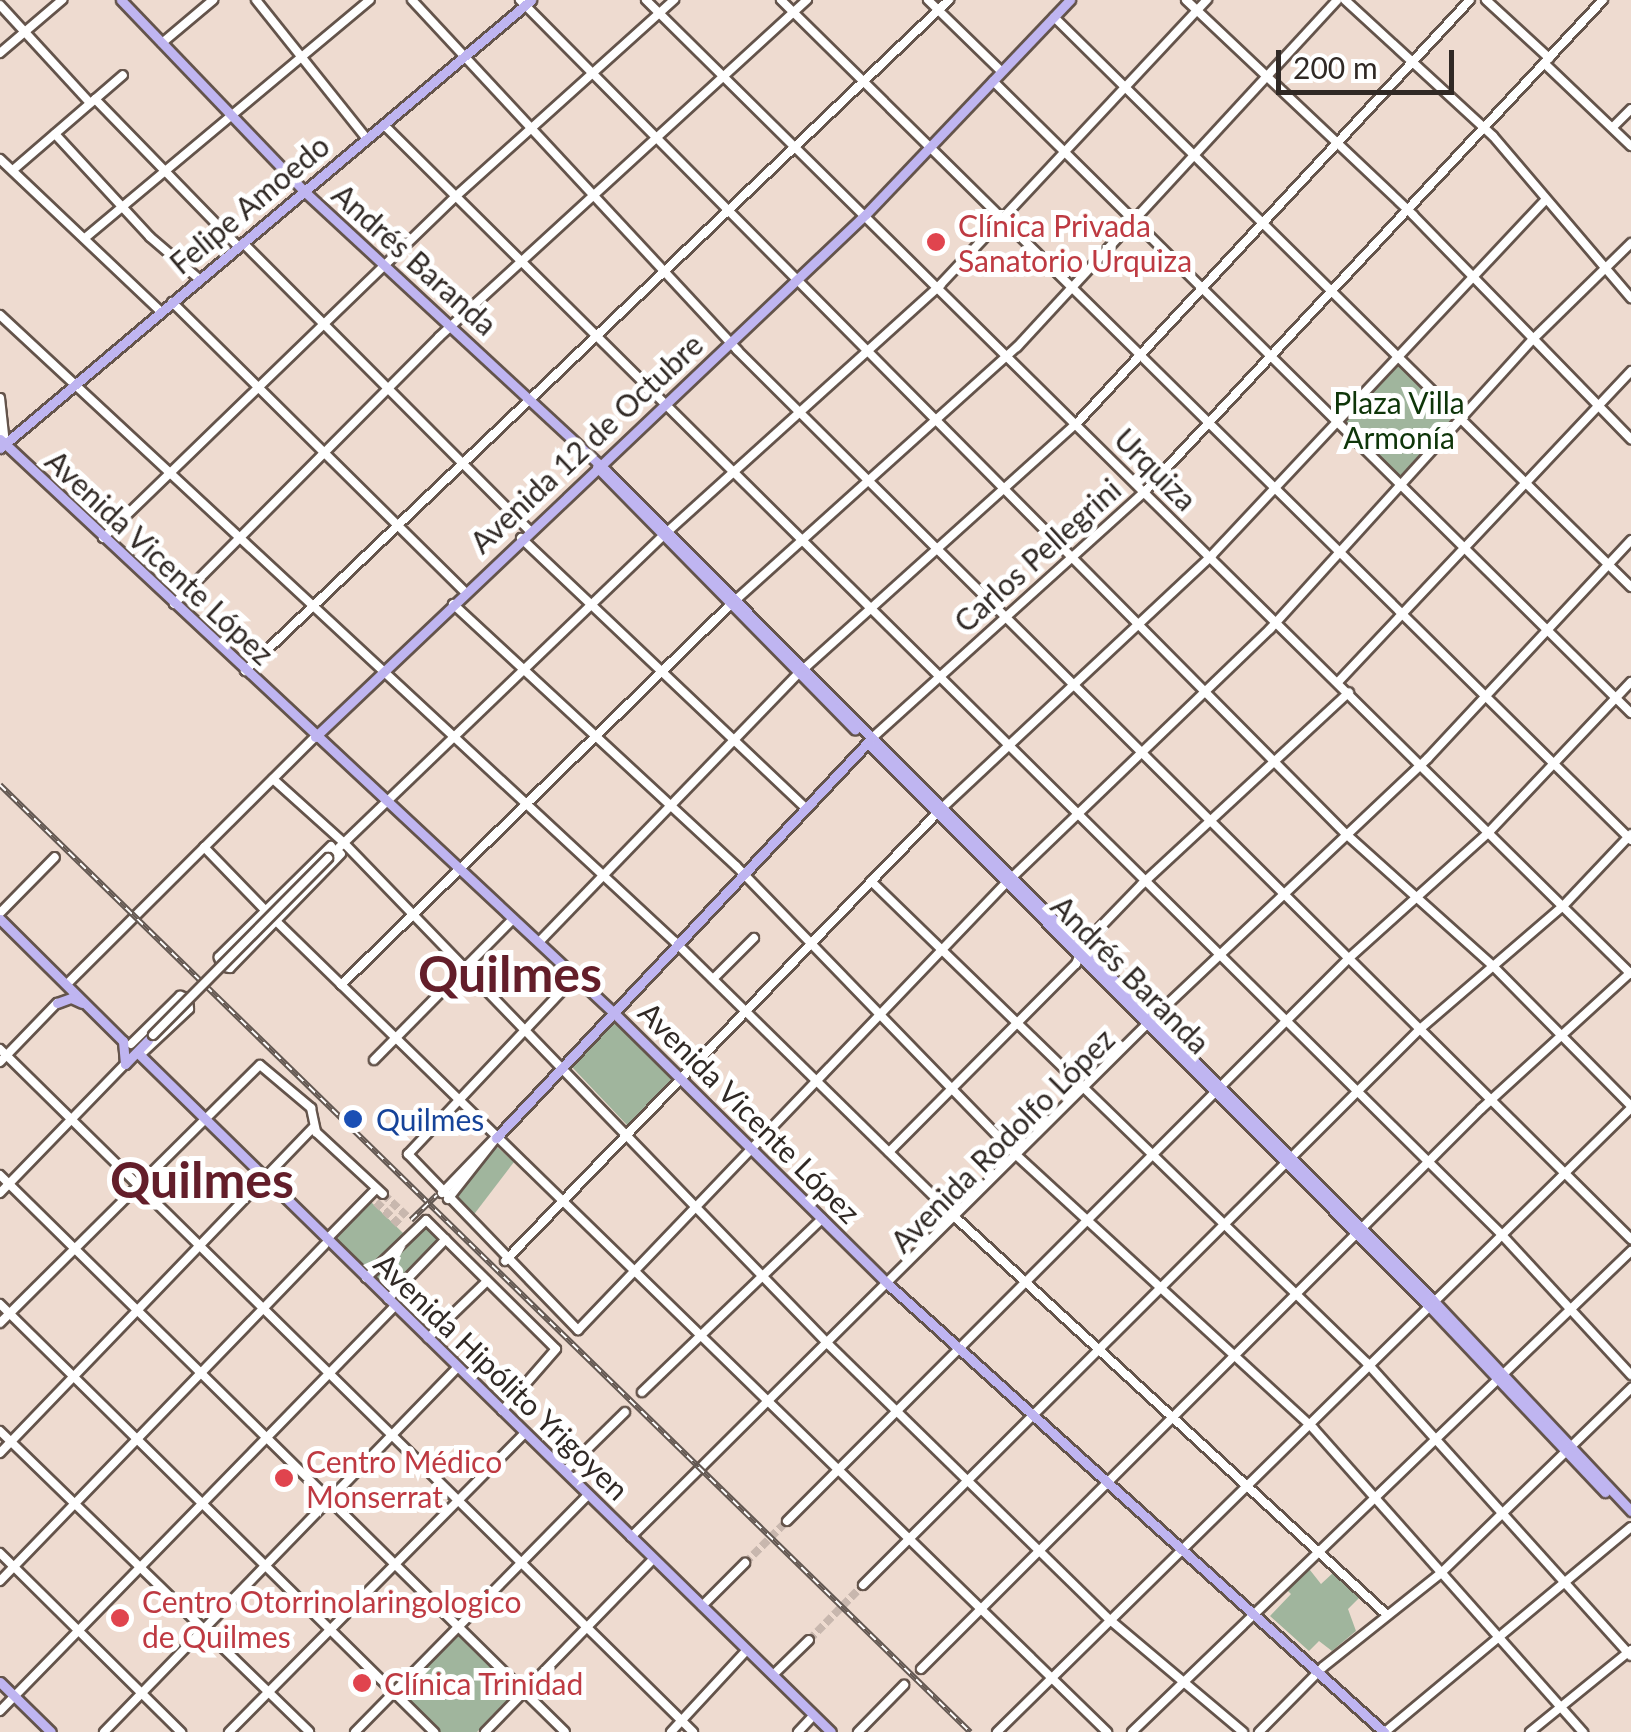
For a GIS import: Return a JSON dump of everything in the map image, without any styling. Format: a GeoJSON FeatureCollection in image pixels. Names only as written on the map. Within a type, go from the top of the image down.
{"type":"FeatureCollection","features":[{"type":"Feature","properties":{"kind":"main road","name":"Andrés Baranda"},"geometry":{"type":"LineString","coordinates":[[121,0],[304,191],[530,400],[1430,1301],[1569,1450],[1631,1523]]}},
{"type":"Feature","properties":{"kind":"main road","name":"Felipe Amoedo"},"geometry":{"type":"LineString","coordinates":[[2,444],[525,2]]}},
{"type":"Feature","properties":{"kind":"main road","name":"Avenida 12 de Octubre"},"geometry":{"type":"LineString","coordinates":[[315,737],[596,466],[866,214],[1066,2]]}},
{"type":"Feature","properties":{"kind":"main road","name":"Avenida Vicente López"},"geometry":{"type":"LineString","coordinates":[[2,444],[614,1012],[890,1286],[1385,1732]]}},
{"type":"Feature","properties":{"kind":"main road","name":"Carlos Pellegrini"},"geometry":{"type":"LineString","coordinates":[[496,1138],[741,872],[870,740]]}},
{"type":"Feature","properties":{"kind":"main road"},"geometry":{"type":"LineString","coordinates":[[2,923],[88,1008]]}},
{"type":"Feature","properties":{"kind":"main road"},"geometry":{"type":"LineString","coordinates":[[57,1003],[67,984]]}},
{"type":"Feature","properties":{"kind":"main road"},"geometry":{"type":"LineString","coordinates":[[57,1003],[74,998],[127,1042]]}},
{"type":"Feature","properties":{"kind":"main road"},"geometry":{"type":"LineString","coordinates":[[127,1042],[150,1037]]}},
{"type":"Feature","properties":{"kind":"main road"},"geometry":{"type":"LineString","coordinates":[[125,1064],[140,1055],[150,1037]]}},
{"type":"Feature","properties":{"kind":"main road"},"geometry":{"type":"LineString","coordinates":[[125,1064],[127,1042]]}},
{"type":"Feature","properties":{"kind":"main road","name":"Avenida Hipólito Yrigoyen"},"geometry":{"type":"LineString","coordinates":[[140,1055],[325,1242],[831,1732]]}},
{"type":"Feature","properties":{"kind":"main road","name":"Andrés Baranda"},"geometry":{"type":"LineString","coordinates":[[1569,1450],[1631,1511]]}},
{"type":"Feature","properties":{"kind":"main road"},"geometry":{"type":"LineString","coordinates":[[0,1682],[51,1732]]}},
{"type":"Feature","properties":{"kind":"street"},"geometry":{"type":"LineString","coordinates":[[0,54],[62,0]]}},
{"type":"Feature","properties":{"kind":"street"},"geometry":{"type":"LineString","coordinates":[[162,44],[213,0]]}},
{"type":"Feature","properties":{"kind":"street"},"geometry":{"type":"LineString","coordinates":[[256,0],[366,139]]}},
{"type":"Feature","properties":{"kind":"street"},"geometry":{"type":"LineString","coordinates":[[85,238],[370,0]]}},
{"type":"Feature","properties":{"kind":"street"},"geometry":{"type":"LineString","coordinates":[[412,0],[461,59],[729,342],[1282,896],[1631,1238]]}},
{"type":"Feature","properties":{"kind":"street","name":"Urquiza"},"geometry":{"type":"LineString","coordinates":[[646,0],[940,285],[1631,973]]}},
{"type":"Feature","properties":{"kind":"street"},"geometry":{"type":"LineString","coordinates":[[103,538],[322,322],[590,72],[674,0]]}},
{"type":"Feature","properties":{"kind":"street"},"geometry":{"type":"LineString","coordinates":[[781,0],[1630,837],[1563,906],[1420,1029],[863,1585]]}},
{"type":"Feature","properties":{"kind":"street"},"geometry":{"type":"LineString","coordinates":[[174,604],[388,388],[807,0]]}},
{"type":"Feature","properties":{"kind":"street"},"geometry":{"type":"LineString","coordinates":[[928,0],[1002,72]]}},
{"type":"Feature","properties":{"kind":"street"},"geometry":{"type":"LineString","coordinates":[[245,672],[866,83],[948,0]]}},
{"type":"Feature","properties":{"kind":"street"},"geometry":{"type":"LineString","coordinates":[[1186,0],[1472,275],[1631,439]]}},
{"type":"Feature","properties":{"kind":"street"},"geometry":{"type":"LineString","coordinates":[[150,1037],[343,842],[664,535],[940,285],[1207,0]]}},
{"type":"Feature","properties":{"kind":"street"},"geometry":{"type":"LineString","coordinates":[[341,985],[522,802],[731,604],[1008,354],[1337,0]]}},
{"type":"Feature","properties":{"kind":"street"},"geometry":{"type":"LineString","coordinates":[[1345,0],[1483,127],[1631,298]]}},
{"type":"Feature","properties":{"kind":"street"},"geometry":{"type":"LineString","coordinates":[[539,942],[801,672],[1077,422],[1470,0]]}},
{"type":"Feature","properties":{"kind":"street"},"geometry":{"type":"LineString","coordinates":[[1486,0],[1631,146]]}},
{"type":"Feature","properties":{"kind":"street","name":"Carlos Pellegrini"},"geometry":{"type":"LineString","coordinates":[[870,740],[1146,490],[1603,0]]}},
{"type":"Feature","properties":{"kind":"street"},"geometry":{"type":"LineString","coordinates":[[525,2],[866,352],[1346,834],[1494,966],[1631,1107],[1246,1482],[997,1732]]}},
{"type":"Feature","properties":{"kind":"street"},"geometry":{"type":"LineString","coordinates":[[0,5],[464,464],[591,605],[804,806]]}},
{"type":"Feature","properties":{"kind":"street"},"geometry":{"type":"LineString","coordinates":[[1054,17],[1631,587]]}},
{"type":"Feature","properties":{"kind":"street"},"geometry":{"type":"LineString","coordinates":[[13,170],[124,74]]}},
{"type":"Feature","properties":{"kind":"street"},"geometry":{"type":"LineString","coordinates":[[993,81],[1631,712]]}},
{"type":"Feature","properties":{"kind":"street"},"geometry":{"type":"LineString","coordinates":[[1613,127],[1631,109]]}},
{"type":"Feature","properties":{"kind":"street"},"geometry":{"type":"LineString","coordinates":[[384,125],[1142,884],[1501,1234],[1631,1374]]}},
{"type":"Feature","properties":{"kind":"street"},"geometry":{"type":"LineString","coordinates":[[55,134],[92,179],[126,205],[150,237],[199,280]]}},
{"type":"Feature","properties":{"kind":"street"},"geometry":{"type":"LineString","coordinates":[[0,159],[160,311]]}},
{"type":"Feature","properties":{"kind":"street"},"geometry":{"type":"LineString","coordinates":[[505,1261],[938,811],[1070,683],[1212,555],[1545,200]]}},
{"type":"Feature","properties":{"kind":"street"},"geometry":{"type":"LineString","coordinates":[[576,976],[408,1154],[505,1261],[576,1330],[750,1145],[1074,815],[1276,620],[1534,338],[1631,243]]}},
{"type":"Feature","properties":{"kind":"street"},"geometry":{"type":"LineString","coordinates":[[172,302],[465,592]]}},
{"type":"Feature","properties":{"kind":"street"},"geometry":{"type":"LineString","coordinates":[[0,315],[167,475],[676,942],[956,1218],[1388,1615]]}},
{"type":"Feature","properties":{"kind":"street"},"geometry":{"type":"LineString","coordinates":[[1339,681],[1631,371]]}},
{"type":"Feature","properties":{"kind":"street"},"geometry":{"type":"LineString","coordinates":[[0,398],[2,444]]}},
{"type":"Feature","properties":{"kind":"street","name":"Avenida Rodolfo López"},"geometry":{"type":"LineString","coordinates":[[631,1537],[890,1286],[1149,1023],[1422,763],[1631,540]]}},
{"type":"Feature","properties":{"kind":"street"},"geometry":{"type":"LineString","coordinates":[[453,604],[741,872],[1018,1155],[1308,1422],[1583,1732]]}},
{"type":"Feature","properties":{"kind":"street"},"geometry":{"type":"LineString","coordinates":[[787,1521],[1028,1285],[1348,959],[1490,830],[1631,682]]}},
{"type":"Feature","properties":{"kind":"street"},"geometry":{"type":"LineString","coordinates":[[889,1152],[1014,1025],[1142,884],[1349,692]]}},
{"type":"Feature","properties":{"kind":"street","name":"Avenida 12 de Octubre"},"geometry":{"type":"LineString","coordinates":[[67,984],[315,737]]}},
{"type":"Feature","properties":{"kind":"street"},"geometry":{"type":"LineString","coordinates":[[273,780],[343,842],[358,864],[526,1030],[693,1208],[829,1345],[1110,1620],[1180,1684],[1243,1732]]}},
{"type":"Feature","properties":{"kind":"street"},"geometry":{"type":"LineString","coordinates":[[324,829],[334,852],[358,864]]}},
{"type":"Feature","properties":{"kind":"street"},"geometry":{"type":"LineString","coordinates":[[204,847],[266,911]]}},
{"type":"Feature","properties":{"kind":"street"},"geometry":{"type":"LineString","coordinates":[[334,852],[278,922],[230,968],[221,966],[219,957],[334,852]]}},
{"type":"Feature","properties":{"kind":"street"},"geometry":{"type":"LineString","coordinates":[[2,923],[54,857]]}},
{"type":"Feature","properties":{"kind":"street"},"geometry":{"type":"LineString","coordinates":[[871,881],[1081,1090],[1368,1363],[1630,1653],[1530,1732]]}},
{"type":"Feature","properties":{"kind":"street"},"geometry":{"type":"LineString","coordinates":[[374,1060],[512,918]]}},
{"type":"Feature","properties":{"kind":"street"},"geometry":{"type":"LineString","coordinates":[[278,922],[1107,1732]]}},
{"type":"Feature","properties":{"kind":"street"},"geometry":{"type":"LineString","coordinates":[[712,979],[754,938]]}},
{"type":"Feature","properties":{"kind":"street"},"geometry":{"type":"LineString","coordinates":[[921,1668],[1358,1230],[1631,973]]}},
{"type":"Feature","properties":{"kind":"street"},"geometry":{"type":"LineString","coordinates":[[127,1042],[180,996],[188,998],[189,1009],[140,1055]]}},
{"type":"Feature","properties":{"kind":"street"},"geometry":{"type":"LineString","coordinates":[[57,1003],[2,1055],[264,1307],[693,1732]]}},
{"type":"Feature","properties":{"kind":"street"},"geometry":{"type":"LineString","coordinates":[[0,1193],[125,1064]]}},
{"type":"Feature","properties":{"kind":"street"},"geometry":{"type":"LineString","coordinates":[[0,1323],[203,1118],[264,1066],[310,1108],[313,1128],[376,1195],[325,1242],[0,1581]]}},
{"type":"Feature","properties":{"kind":"street"},"geometry":{"type":"LineString","coordinates":[[0,1453],[313,1128]]}},
{"type":"Feature","properties":{"kind":"street","name":"Carlos Pellegrini"},"geometry":{"type":"LineString","coordinates":[[445,1196],[496,1138]]}},
{"type":"Feature","properties":{"kind":"street"},"geometry":{"type":"LineString","coordinates":[[0,1175],[565,1732]]}},
{"type":"Feature","properties":{"kind":"street"},"geometry":{"type":"LineString","coordinates":[[642,1392],[822,1219]]}},
{"type":"Feature","properties":{"kind":"street"},"geometry":{"type":"LineString","coordinates":[[366,1278],[416,1221],[446,1239],[556,1349],[502,1411]]}},
{"type":"Feature","properties":{"kind":"street"},"geometry":{"type":"LineString","coordinates":[[0,1711],[329,1374],[446,1239]]}},
{"type":"Feature","properties":{"kind":"street"},"geometry":{"type":"LineString","coordinates":[[1132,1732],[1251,1611],[1504,1380],[1631,1251]]}},
{"type":"Feature","properties":{"kind":"street"},"geometry":{"type":"LineString","coordinates":[[428,1338],[487,1281]]}},
{"type":"Feature","properties":{"kind":"street"},"geometry":{"type":"LineString","coordinates":[[0,1304],[434,1732]]}},
{"type":"Feature","properties":{"kind":"street"},"geometry":{"type":"LineString","coordinates":[[104,1732],[458,1367]]}},
{"type":"Feature","properties":{"kind":"street"},"geometry":{"type":"LineString","coordinates":[[1259,1732],[1318,1672],[1440,1574],[1631,1388]]}},
{"type":"Feature","properties":{"kind":"street"},"geometry":{"type":"LineString","coordinates":[[565,1471],[625,1412]]}},
{"type":"Feature","properties":{"kind":"street"},"geometry":{"type":"LineString","coordinates":[[0,1431],[309,1732]]}},
{"type":"Feature","properties":{"kind":"street"},"geometry":{"type":"LineString","coordinates":[[229,1732],[525,1433]]}},
{"type":"Feature","properties":{"kind":"street"},"geometry":{"type":"LineString","coordinates":[[355,1732],[588,1495]]}},
{"type":"Feature","properties":{"kind":"street"},"geometry":{"type":"LineString","coordinates":[[1385,1732],[1565,1584],[1631,1523]]}},
{"type":"Feature","properties":{"kind":"street"},"geometry":{"type":"LineString","coordinates":[[0,1554],[181,1732]]}},
{"type":"Feature","properties":{"kind":"street"},"geometry":{"type":"LineString","coordinates":[[486,1732],[654,1559]]}},
{"type":"Feature","properties":{"kind":"street"},"geometry":{"type":"LineString","coordinates":[[702,1606],[744,1562]]}},
{"type":"Feature","properties":{"kind":"street"},"geometry":{"type":"LineString","coordinates":[[773,1675],[809,1640]]}},
{"type":"Feature","properties":{"kind":"street"},"geometry":{"type":"LineString","coordinates":[[671,1732],[748,1650]]}},
{"type":"Feature","properties":{"kind":"street"},"geometry":{"type":"LineString","coordinates":[[858,1732],[904,1685]]}},
{"type":"Feature","properties":{"kind":"street"},"geometry":{"type":"LineString","coordinates":[[798,1732],[814,1715]]}},
{"type":"Feature","properties":{"kind":"green space","name":"Plaza Villa Armonía"},"geometry":{"type":"Polygon","coordinates":[[[1397,355],[1461,418],[1400,484],[1337,420],[1397,355]]]}},
{"type":"Feature","properties":{"kind":"green space"},"geometry":{"type":"Polygon","coordinates":[[[614,1020],[674,1077],[627,1125],[571,1066],[614,1020]]]}},
{"type":"Feature","properties":{"kind":"green space"},"geometry":{"type":"Polygon","coordinates":[[[494,1144],[514,1162],[472,1217],[452,1194],[494,1144]]]}},
{"type":"Feature","properties":{"kind":"green space"},"geometry":{"type":"Polygon","coordinates":[[[370,1201],[404,1234],[368,1271],[334,1238],[370,1201]]]}},
{"type":"Feature","properties":{"kind":"green space"},"geometry":{"type":"Polygon","coordinates":[[[423,1221],[442,1237],[391,1292],[373,1276],[423,1221]]]}},
{"type":"Feature","properties":{"kind":"green space"},"geometry":{"type":"Polygon","coordinates":[[[1306,1565],[1321,1584],[1334,1572],[1361,1596],[1348,1609],[1356,1631],[1332,1651],[1319,1641],[1309,1651],[1270,1616],[1291,1594],[1284,1587],[1306,1565]]]}},
{"type":"Feature","properties":{"kind":"green space"},"geometry":{"type":"Polygon","coordinates":[[[456,1630],[518,1691],[477,1732],[440,1732],[397,1690],[456,1630]]]}},
{"type":"Feature","properties":{"kind":"tunnel"},"geometry":{"type":"LineString","coordinates":[[383,1194],[409,1218]]}},
{"type":"Feature","properties":{"kind":"tunnel"},"geometry":{"type":"LineString","coordinates":[[376,1202],[401,1226]]}},
{"type":"Feature","properties":{"kind":"tunnel"},"geometry":{"type":"LineString","coordinates":[[745,1563],[787,1521]]}},
{"type":"Feature","properties":{"kind":"tunnel"},"geometry":{"type":"LineString","coordinates":[[809,1640],[863,1585]]}},
{"type":"Feature","properties":{"kind":"railway"},"geometry":{"type":"LineString","coordinates":[[0,785],[970,1732]]}},
{"type":"Feature","properties":{"kind":"railway"},"geometry":{"type":"LineString","coordinates":[[411,1220],[437,1195]]}},
{"type":"Feature","properties":{"kind":"place","name":"Clínica Privada Sanatorio Urquiza"},"geometry":{"type":"Point","coordinates":[936,242]}},
{"type":"Feature","properties":{"kind":"place","name":"Quilmes"},"geometry":{"type":"Point","coordinates":[353,1119]}},
{"type":"Feature","properties":{"kind":"place","name":"Centro Médico Monserrat"},"geometry":{"type":"Point","coordinates":[284,1478]}},
{"type":"Feature","properties":{"kind":"place","name":"Centro Otorrinolaringologico de Quilmes"},"geometry":{"type":"Point","coordinates":[120,1618]}},
{"type":"Feature","properties":{"kind":"place","name":"Clínica Trinidad"},"geometry":{"type":"Point","coordinates":[362,1683]}},
{"type":"Feature","properties":{"kind":"district","name":"Quilmes"},"geometry":{"type":"Point","coordinates":[510,974]}},
{"type":"Feature","properties":{"kind":"district","name":"Quilmes"},"geometry":{"type":"Point","coordinates":[202,1180]}}]}
